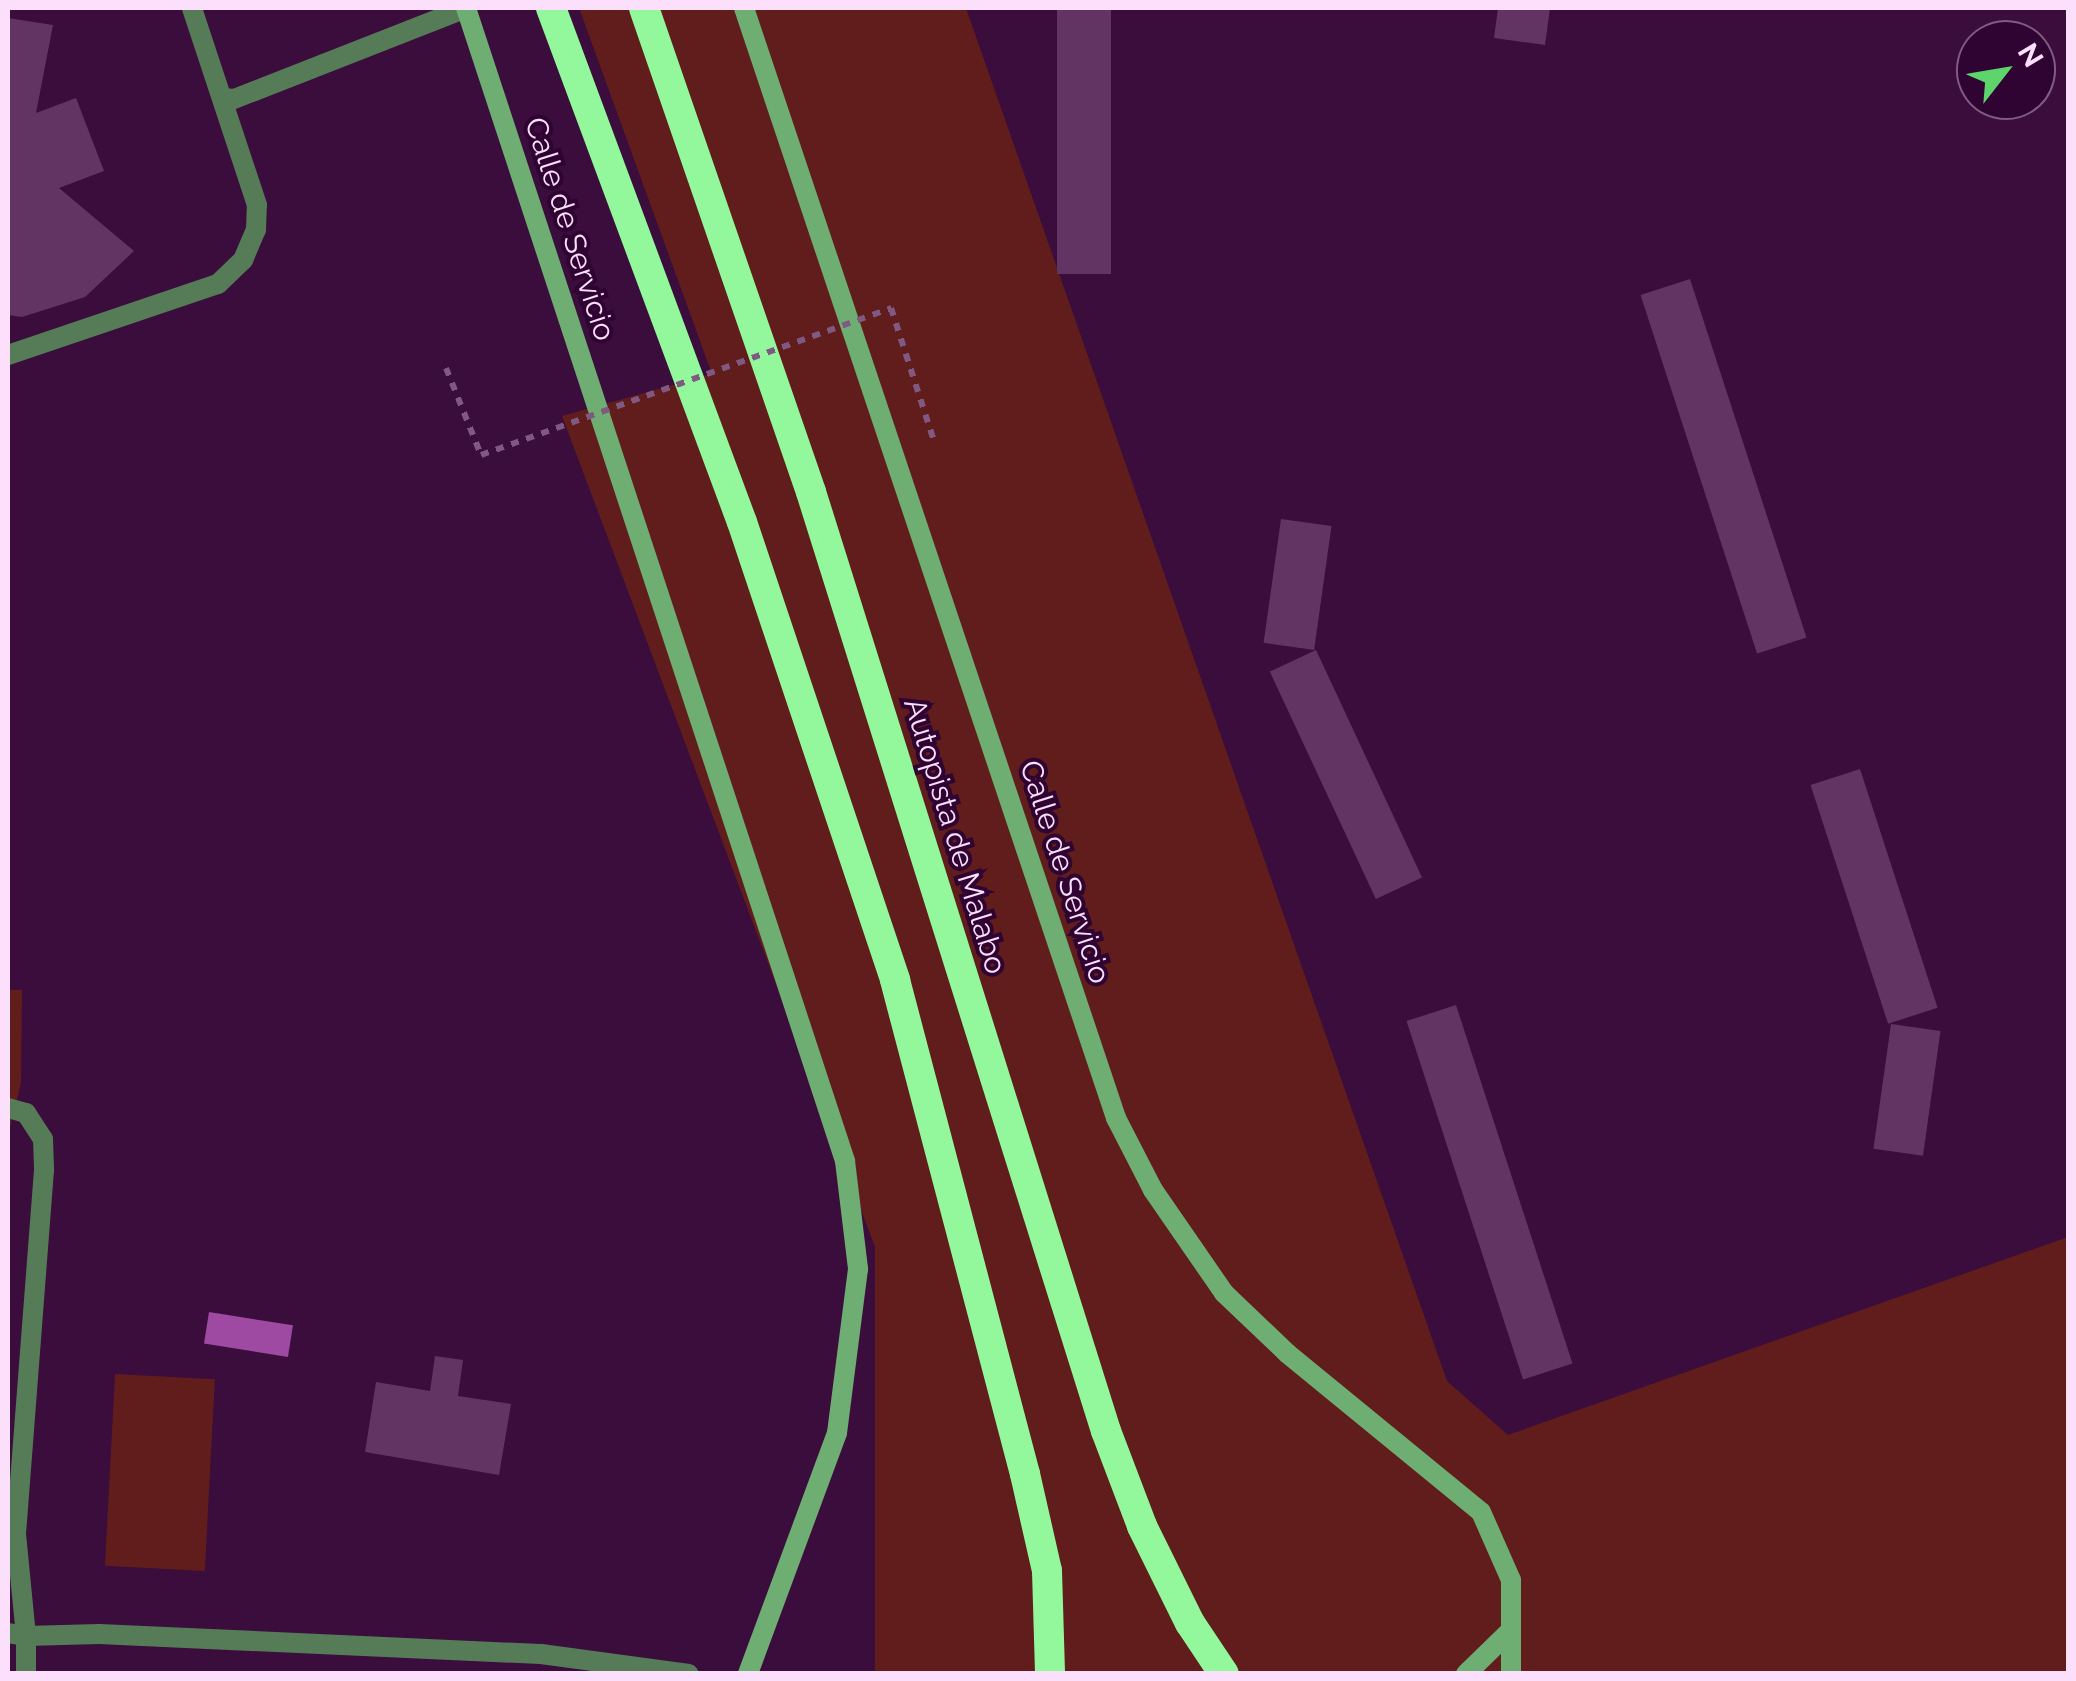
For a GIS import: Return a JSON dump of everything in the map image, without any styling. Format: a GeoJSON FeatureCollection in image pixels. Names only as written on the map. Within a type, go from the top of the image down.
{"type":"FeatureCollection","features":[{"type":"Feature","properties":{"kind":"highway"},"geometry":{"type":"LineString","coordinates":[[551,8],[742,522],[895,980],[1026,1474],[1047,1571],[1050,1674]]}},
{"type":"Feature","properties":{"kind":"highway","name":"Autopista de Malabo"},"geometry":{"type":"LineString","coordinates":[[644,8],[811,492],[1106,1432],[1150,1542],[1224,1674]]}},
{"type":"Feature","properties":{"kind":"street"},"geometry":{"type":"LineString","coordinates":[[8,355],[218,284],[243,260],[256,230],[257,205],[192,8]]}},
{"type":"Feature","properties":{"kind":"street"},"geometry":{"type":"LineString","coordinates":[[223,98],[234,100],[466,8]]}},
{"type":"Feature","properties":{"kind":"street","name":"Calle de Servicio"},"geometry":{"type":"LineString","coordinates":[[466,8],[845,1161],[858,1270],[837,1432],[806,1533],[748,1674]]}},
{"type":"Feature","properties":{"kind":"street","name":"Calle de Servicio"},"geometry":{"type":"LineString","coordinates":[[744,8],[1116,1118],[1153,1190],[1224,1292],[1288,1354],[1481,1512],[1506,1558],[1511,1674]]}},
{"type":"Feature","properties":{"kind":"street"},"geometry":{"type":"LineString","coordinates":[[8,1108],[26,1113],[43,1139],[44,1170],[16,1534],[17,1634],[26,1674]]}},
{"type":"Feature","properties":{"kind":"street"},"geometry":{"type":"LineString","coordinates":[[1466,1674],[1509,1632]]}},
{"type":"Feature","properties":{"kind":"street"},"geometry":{"type":"LineString","coordinates":[[17,1634],[541,1654],[689,1674]]}},
{"type":"Feature","properties":{"kind":"path"},"geometry":{"type":"LineString","coordinates":[[446,368],[482,455],[892,308],[933,438]]}},
{"type":"Feature","properties":{"kind":"shaded area"},"geometry":{"type":"Polygon","coordinates":[[[579,8],[966,8],[1447,1381],[1508,1435],[2068,1237],[2068,1673],[875,1673],[875,1247],[562,416],[712,374],[579,8]]]}},
{"type":"Feature","properties":{"kind":"shaded area"},"geometry":{"type":"Polygon","coordinates":[[[8,990],[22,990],[21,1083],[8,1136],[8,990]]]}},
{"type":"Feature","properties":{"kind":"shaded area"},"geometry":{"type":"Polygon","coordinates":[[[209,1312],[293,1325],[288,1357],[204,1344],[209,1312]]]}},
{"type":"Feature","properties":{"kind":"shaded area"},"geometry":{"type":"Polygon","coordinates":[[[115,1374],[215,1379],[205,1571],[105,1566],[115,1374]]]}},
{"type":"Feature","properties":{"kind":"building"},"geometry":{"type":"Polygon","coordinates":[[[1057,8],[1111,8],[1111,274],[1057,274],[1057,8]]]}},
{"type":"Feature","properties":{"kind":"building"},"geometry":{"type":"Polygon","coordinates":[[[1498,8],[1550,8],[1545,45],[1494,38],[1498,8]]]}},
{"type":"Feature","properties":{"kind":"building"},"geometry":{"type":"Polygon","coordinates":[[[8,18],[53,25],[36,113],[76,98],[104,171],[59,188],[134,251],[85,297],[22,317],[8,315],[8,18]]]}},
{"type":"Feature","properties":{"kind":"building"},"geometry":{"type":"Polygon","coordinates":[[[1690,279],[1806,638],[1757,654],[1641,295],[1690,279]]]}},
{"type":"Feature","properties":{"kind":"building"},"geometry":{"type":"Polygon","coordinates":[[[1281,519],[1332,526],[1314,650],[1264,643],[1281,519]]]}},
{"type":"Feature","properties":{"kind":"building"},"geometry":{"type":"Polygon","coordinates":[[[1316,650],[1422,877],[1376,899],[1270,672],[1316,650]]]}},
{"type":"Feature","properties":{"kind":"building"},"geometry":{"type":"Polygon","coordinates":[[[1860,769],[1938,1008],[1888,1024],[1811,785],[1860,769]]]}},
{"type":"Feature","properties":{"kind":"building"},"geometry":{"type":"Polygon","coordinates":[[[1456,1005],[1572,1364],[1523,1380],[1407,1021],[1456,1005]]]}},
{"type":"Feature","properties":{"kind":"building"},"geometry":{"type":"Polygon","coordinates":[[[1891,1024],[1941,1031],[1923,1156],[1873,1149],[1891,1024]]]}},
{"type":"Feature","properties":{"kind":"building"},"geometry":{"type":"Polygon","coordinates":[[[435,1356],[463,1360],[458,1396],[511,1404],[499,1475],[365,1452],[376,1382],[430,1391],[435,1356]]]}}]}
